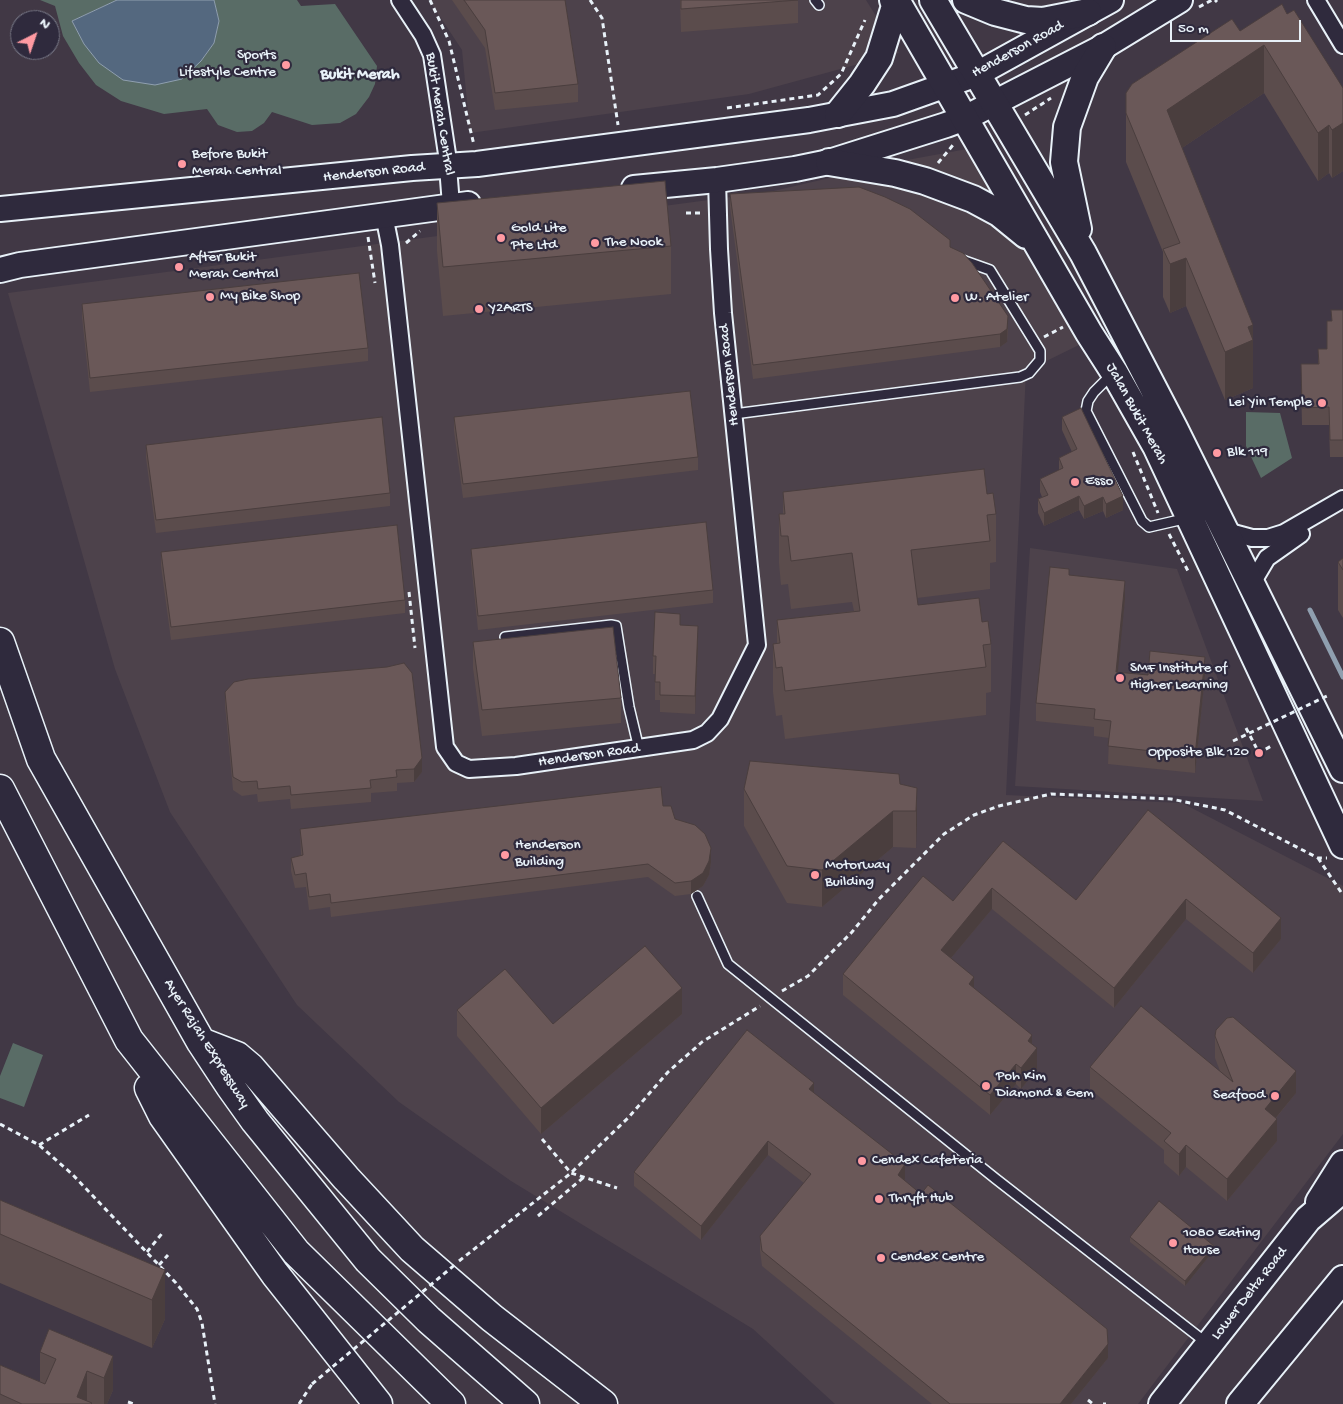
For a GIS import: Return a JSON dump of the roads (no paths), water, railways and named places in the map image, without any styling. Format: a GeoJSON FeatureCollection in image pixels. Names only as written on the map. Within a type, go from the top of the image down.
{"type":"FeatureCollection","features":[{"type":"Feature","properties":{"kind":"highway","name":"Ayer Rajah Expressway"},"geometry":{"type":"LineString","coordinates":[[0,642],[40,759],[201,1042],[254,1121],[368,1260],[429,1320],[525,1404]]}},
{"type":"Feature","properties":{"kind":"highway"},"geometry":{"type":"LineString","coordinates":[[0,789],[129,1040],[136,1062],[163,1116],[275,1274],[378,1404]]}},
{"type":"Feature","properties":{"kind":"highway"},"geometry":{"type":"LineString","coordinates":[[129,1040],[296,1252],[451,1404]]}},
{"type":"Feature","properties":{"kind":"highway"},"geometry":{"type":"LineString","coordinates":[[201,1042],[237,1056],[412,1249],[492,1318],[603,1404]]}},
{"type":"Feature","properties":{"kind":"main road","name":"Jalan Bukit Merah"},"geometry":{"type":"LineString","coordinates":[[895,0],[1156,446],[1291,735],[1339,852]]}},
{"type":"Feature","properties":{"kind":"main road"},"geometry":{"type":"LineString","coordinates":[[838,114],[862,84],[879,58],[895,6],[895,0]]}},
{"type":"Feature","properties":{"kind":"main road","name":"Jalan Bukit Merah"},"geometry":{"type":"LineString","coordinates":[[933,0],[1083,253],[1226,530],[1251,585],[1343,769]]}},
{"type":"Feature","properties":{"kind":"main road"},"geometry":{"type":"LineString","coordinates":[[966,0],[995,12],[1026,20],[1042,21],[1088,12]]}},
{"type":"Feature","properties":{"kind":"main road","name":"Henderson Road"},"geometry":{"type":"LineString","coordinates":[[0,208],[448,166],[706,135],[893,104],[977,74],[1111,0]]}},
{"type":"Feature","properties":{"kind":"main road"},"geometry":{"type":"LineString","coordinates":[[613,190],[717,180],[829,162],[965,118],[1104,47],[1180,0]]}},
{"type":"Feature","properties":{"kind":"main road"},"geometry":{"type":"LineString","coordinates":[[1083,253],[1064,162],[1066,137],[1085,77],[1104,47]]}},
{"type":"Feature","properties":{"kind":"main road"},"geometry":{"type":"LineString","coordinates":[[829,162],[894,173],[925,181],[973,199],[999,213],[1040,247]]}},
{"type":"Feature","properties":{"kind":"main road"},"geometry":{"type":"LineString","coordinates":[[0,270],[20,265],[490,201]]}},
{"type":"Feature","properties":{"kind":"main road"},"geometry":{"type":"LineString","coordinates":[[1308,1219],[1343,1164]]}},
{"type":"Feature","properties":{"kind":"main road","name":"Lower Delta Road"},"geometry":{"type":"LineString","coordinates":[[1162,1404],[1308,1219],[1343,1189]]}},
{"type":"Feature","properties":{"kind":"main road"},"geometry":{"type":"LineString","coordinates":[[1240,1404],[1343,1279]]}},
{"type":"Feature","properties":{"kind":"street","name":"Bukit Merah Central"},"geometry":{"type":"LineString","coordinates":[[400,0],[423,35],[432,55],[452,205]]}},
{"type":"Feature","properties":{"kind":"street"},"geometry":{"type":"LineString","coordinates":[[1322,2],[1343,30]]}},
{"type":"Feature","properties":{"kind":"street"},"geometry":{"type":"LineString","coordinates":[[1322,2],[1343,45]]}},
{"type":"Feature","properties":{"kind":"street","name":"Henderson Road"},"geometry":{"type":"LineString","coordinates":[[384,215],[391,253],[445,747],[456,763],[469,769],[547,762],[693,740],[707,733],[720,718],[757,645],[719,258],[717,180]]}},
{"type":"Feature","properties":{"kind":"street"},"geometry":{"type":"LineString","coordinates":[[1226,530],[1252,538],[1268,538],[1284,533],[1343,499]]}},
{"type":"Feature","properties":{"kind":"street"},"geometry":{"type":"LineString","coordinates":[[1251,585],[1268,558],[1276,550],[1343,510]]}},
{"type":"Feature","properties":{"kind":"lane"},"geometry":{"type":"LineString","coordinates":[[734,414],[1020,377],[1029,373],[1040,360],[1040,351],[990,270],[954,257]]}},
{"type":"Feature","properties":{"kind":"lane"},"geometry":{"type":"LineString","coordinates":[[1114,372],[1094,392],[1088,401],[1086,411],[1144,525],[1149,526],[1190,517]]}},
{"type":"Feature","properties":{"kind":"lane"},"geometry":{"type":"LineString","coordinates":[[505,637],[616,626],[629,706],[639,749]]}},
{"type":"Feature","properties":{"kind":"lane"},"geometry":{"type":"LineString","coordinates":[[697,896],[728,964],[996,1179],[1210,1345]]}},
{"type":"Feature","properties":{"kind":"water"},"geometry":{"type":"Polygon","coordinates":[[[117,0],[214,0],[219,21],[214,43],[201,61],[182,79],[155,85],[123,80],[99,63],[84,44],[72,21],[117,0]]]}},
{"type":"Feature","properties":{"kind":"waterway"},"geometry":{"type":"LineString","coordinates":[[1310,610],[1343,677]]}},
{"type":"Feature","properties":{"kind":"place","name":"Sports Lifestyle Centre"},"geometry":{"type":"Point","coordinates":[286,65]}},
{"type":"Feature","properties":{"kind":"place","name":"Before Bukit Merah Central"},"geometry":{"type":"Point","coordinates":[182,164]}},
{"type":"Feature","properties":{"kind":"place","name":"Gold Lite Pte Ltd"},"geometry":{"type":"Point","coordinates":[501,238]}},
{"type":"Feature","properties":{"kind":"place","name":"The Nook"},"geometry":{"type":"Point","coordinates":[595,243]}},
{"type":"Feature","properties":{"kind":"place","name":"After Bukit Merah Central"},"geometry":{"type":"Point","coordinates":[179,267]}},
{"type":"Feature","properties":{"kind":"place","name":"My Bike Shop"},"geometry":{"type":"Point","coordinates":[210,297]}},
{"type":"Feature","properties":{"kind":"place","name":"W. Atelier"},"geometry":{"type":"Point","coordinates":[955,298]}},
{"type":"Feature","properties":{"kind":"place","name":"Y2ARTS"},"geometry":{"type":"Point","coordinates":[479,309]}},
{"type":"Feature","properties":{"kind":"place","name":"Lei Yin Temple"},"geometry":{"type":"Point","coordinates":[1322,403]}},
{"type":"Feature","properties":{"kind":"place","name":"Blk 119"},"geometry":{"type":"Point","coordinates":[1217,453]}},
{"type":"Feature","properties":{"kind":"place","name":"Esso"},"geometry":{"type":"Point","coordinates":[1075,482]}},
{"type":"Feature","properties":{"kind":"place","name":"SMF Institute of Higher Learning"},"geometry":{"type":"Point","coordinates":[1120,678]}},
{"type":"Feature","properties":{"kind":"place","name":"Opposite Blk 120"},"geometry":{"type":"Point","coordinates":[1259,753]}},
{"type":"Feature","properties":{"kind":"place","name":"Henderson Building"},"geometry":{"type":"Point","coordinates":[505,855]}},
{"type":"Feature","properties":{"kind":"place","name":"Motorway Building"},"geometry":{"type":"Point","coordinates":[815,875]}},
{"type":"Feature","properties":{"kind":"place","name":"Poh Kim Diamond & Gem"},"geometry":{"type":"Point","coordinates":[986,1086]}},
{"type":"Feature","properties":{"kind":"place","name":"Seafood"},"geometry":{"type":"Point","coordinates":[1275,1096]}},
{"type":"Feature","properties":{"kind":"place","name":"Cendex Cafeteria"},"geometry":{"type":"Point","coordinates":[862,1161]}},
{"type":"Feature","properties":{"kind":"place","name":"Thryft Hub"},"geometry":{"type":"Point","coordinates":[879,1199]}},
{"type":"Feature","properties":{"kind":"place","name":"1080 Eating House"},"geometry":{"type":"Point","coordinates":[1173,1243]}},
{"type":"Feature","properties":{"kind":"place","name":"Cendex Centre"},"geometry":{"type":"Point","coordinates":[881,1258]}},
{"type":"Feature","properties":{"kind":"district","name":"Bukit Merah"},"geometry":{"type":"Point","coordinates":[360,76]}}]}
